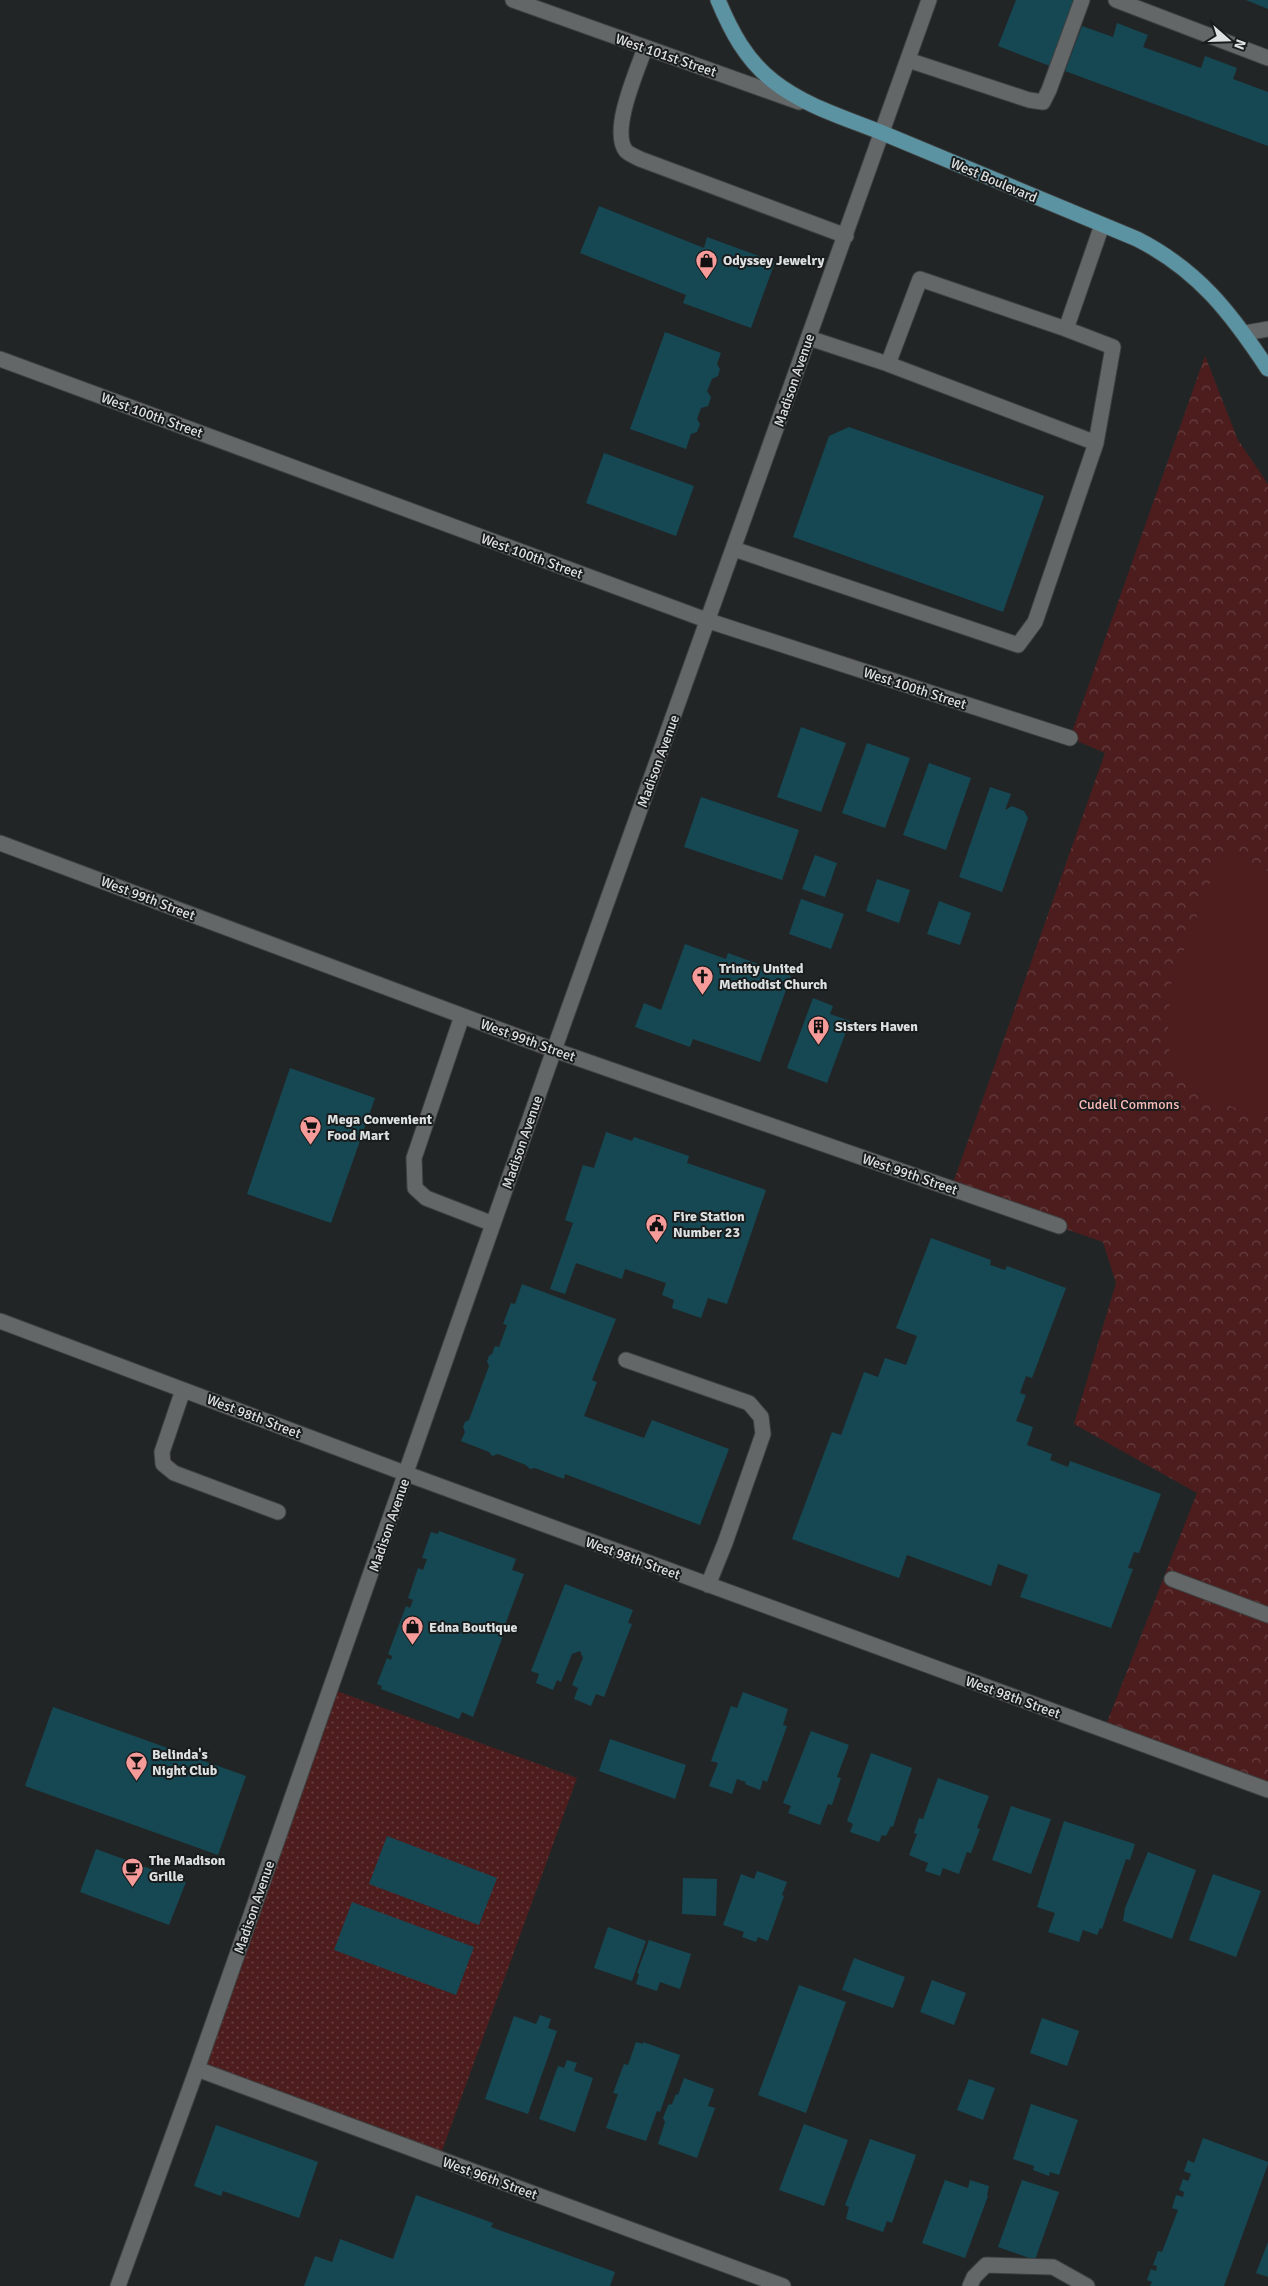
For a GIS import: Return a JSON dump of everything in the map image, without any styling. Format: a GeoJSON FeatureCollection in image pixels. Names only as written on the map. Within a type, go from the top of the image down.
{"type":"FeatureCollection","features":[{"type":"Feature","properties":{"kind":"main road","name":"West Boulevard"},"geometry":{"type":"LineString","coordinates":[[718,0],[734,34],[760,69],[794,95],[820,109],[1102,225],[1154,248],[1181,265],[1214,296],[1245,333],[1268,369]]}},
{"type":"Feature","properties":{"kind":"street","name":"West 101st Street"},"geometry":{"type":"LineString","coordinates":[[512,0],[820,109]]}},
{"type":"Feature","properties":{"kind":"street","name":"Madison Avenue"},"geometry":{"type":"LineString","coordinates":[[118,2286],[197,2069],[407,1474],[554,1050],[709,621],[929,0]]}},
{"type":"Feature","properties":{"kind":"street"},"geometry":{"type":"LineString","coordinates":[[908,60],[1029,100],[1043,102],[1050,90],[1082,0]]}},
{"type":"Feature","properties":{"kind":"street"},"geometry":{"type":"LineString","coordinates":[[1116,0],[1268,58]]}},
{"type":"Feature","properties":{"kind":"street"},"geometry":{"type":"LineString","coordinates":[[644,48],[623,114],[620,135],[626,151],[640,159],[846,236]]}},
{"type":"Feature","properties":{"kind":"street"},"geometry":{"type":"LineString","coordinates":[[1066,329],[1102,225]]}},
{"type":"Feature","properties":{"kind":"street"},"geometry":{"type":"LineString","coordinates":[[734,549],[1018,645],[1035,622],[1096,443],[1113,347],[920,279],[888,364]]}},
{"type":"Feature","properties":{"kind":"street"},"geometry":{"type":"LineString","coordinates":[[1245,333],[1268,328]]}},
{"type":"Feature","properties":{"kind":"street"},"geometry":{"type":"LineString","coordinates":[[809,338],[888,364],[1096,443]]}},
{"type":"Feature","properties":{"kind":"street","name":"West 100th Street"},"geometry":{"type":"LineString","coordinates":[[0,359],[709,621],[1070,738]]}},
{"type":"Feature","properties":{"kind":"street","name":"West 99th Street"},"geometry":{"type":"LineString","coordinates":[[0,843],[554,1050],[1059,1226]]}},
{"type":"Feature","properties":{"kind":"street"},"geometry":{"type":"LineString","coordinates":[[462,1016],[414,1158],[415,1188],[426,1198],[493,1224]]}},
{"type":"Feature","properties":{"kind":"street","name":"West 98th Street"},"geometry":{"type":"LineString","coordinates":[[0,1321],[407,1474],[1268,1790]]}},
{"type":"Feature","properties":{"kind":"street"},"geometry":{"type":"LineString","coordinates":[[626,1360],[749,1403],[760,1417],[763,1434],[725,1543],[708,1585]]}},
{"type":"Feature","properties":{"kind":"street"},"geometry":{"type":"LineString","coordinates":[[184,1390],[162,1452],[163,1464],[174,1472],[278,1512]]}},
{"type":"Feature","properties":{"kind":"street"},"geometry":{"type":"LineString","coordinates":[[1172,1579],[1268,1615]]}},
{"type":"Feature","properties":{"kind":"street","name":"West 96th Street"},"geometry":{"type":"LineString","coordinates":[[197,2069],[783,2286]]}},
{"type":"Feature","properties":{"kind":"street"},"geometry":{"type":"LineString","coordinates":[[970,2286],[974,2277],[986,2265],[1004,2264],[1053,2267],[1087,2286]]}},
{"type":"Feature","properties":{"kind":"green space","name":"Cudell Commons"},"geometry":{"type":"Polygon","coordinates":[[[1205,356],[1238,440],[1268,484],[1268,1790],[1104,1730],[1197,1493],[1074,1424],[1116,1283],[1103,1242],[951,1189],[1105,753],[1070,738],[1205,356]]]}},
{"type":"Feature","properties":{"kind":"green space"},"geometry":{"type":"Polygon","coordinates":[[[1221,854],[1268,871],[1268,1112],[1243,1111],[1187,1088],[1167,1045],[1171,985],[1221,854]]]}},
{"type":"Feature","properties":{"kind":"green space"},"geometry":{"type":"Polygon","coordinates":[[[331,1689],[577,1778],[439,2159],[197,2069],[331,1689]]]}},
{"type":"Feature","properties":{"kind":"building"},"geometry":{"type":"Polygon","coordinates":[[[1016,0],[1076,0],[1050,66],[998,46],[1016,0]]]}},
{"type":"Feature","properties":{"kind":"building"},"geometry":{"type":"Polygon","coordinates":[[[1246,0],[1268,0],[1268,9],[1246,0]]]}},
{"type":"Feature","properties":{"kind":"building"},"geometry":{"type":"Polygon","coordinates":[[[1117,23],[1148,35],[1143,47],[1201,68],[1205,56],[1237,68],[1233,79],[1268,92],[1268,146],[1065,71],[1082,26],[1113,37],[1117,23]]]}},
{"type":"Feature","properties":{"kind":"building","name":"Odyssey Jewelry"},"geometry":{"type":"Polygon","coordinates":[[[599,206],[704,248],[707,237],[775,262],[751,328],[683,303],[686,295],[580,253],[599,206]]]}},
{"type":"Feature","properties":{"kind":"building"},"geometry":{"type":"Polygon","coordinates":[[[665,332],[721,353],[717,364],[720,369],[718,376],[712,379],[707,391],[711,397],[708,406],[701,408],[697,419],[700,424],[697,432],[691,434],[686,449],[630,429],[665,332]]]}},
{"type":"Feature","properties":{"kind":"building"},"geometry":{"type":"Polygon","coordinates":[[[849,427],[1044,496],[1003,612],[793,537],[829,436],[849,427]]]}},
{"type":"Feature","properties":{"kind":"building"},"geometry":{"type":"Polygon","coordinates":[[[604,453],[694,486],[676,536],[586,503],[604,453]]]}},
{"type":"Feature","properties":{"kind":"building"},"geometry":{"type":"Polygon","coordinates":[[[801,727],[846,743],[821,812],[777,797],[801,727]]]}},
{"type":"Feature","properties":{"kind":"building"},"geometry":{"type":"Polygon","coordinates":[[[867,743],[910,758],[885,828],[842,813],[867,743]]]}},
{"type":"Feature","properties":{"kind":"building"},"geometry":{"type":"Polygon","coordinates":[[[929,763],[971,778],[946,850],[903,835],[929,763]]]}},
{"type":"Feature","properties":{"kind":"building"},"geometry":{"type":"Polygon","coordinates":[[[990,787],[1011,794],[1005,810],[1012,806],[1024,811],[1028,818],[1002,892],[959,877],[990,787]]]}},
{"type":"Feature","properties":{"kind":"building"},"geometry":{"type":"Polygon","coordinates":[[[701,797],[799,830],[782,880],[684,847],[701,797]]]}},
{"type":"Feature","properties":{"kind":"building"},"geometry":{"type":"Polygon","coordinates":[[[815,855],[837,863],[825,897],[802,889],[815,855]]]}},
{"type":"Feature","properties":{"kind":"building"},"geometry":{"type":"Polygon","coordinates":[[[877,879],[910,890],[899,923],[866,911],[877,879]]]}},
{"type":"Feature","properties":{"kind":"building"},"geometry":{"type":"Polygon","coordinates":[[[801,899],[844,914],[831,949],[789,934],[801,899]]]}},
{"type":"Feature","properties":{"kind":"building"},"geometry":{"type":"Polygon","coordinates":[[[939,901],[971,913],[960,945],[927,934],[939,901]]]}},
{"type":"Feature","properties":{"kind":"building"},"geometry":{"type":"Polygon","coordinates":[[[685,944],[726,959],[728,953],[791,976],[760,1062],[693,1039],[690,1047],[635,1027],[644,1003],[661,1010],[685,944]]]}},
{"type":"Feature","properties":{"kind":"building","name":"Sisters Haven"},"geometry":{"type":"Polygon","coordinates":[[[813,998],[833,1006],[830,1014],[850,1021],[827,1083],[787,1068],[813,998]]]}},
{"type":"Feature","properties":{"kind":"building","name":"Mega Convenient Food Mart"},"geometry":{"type":"Polygon","coordinates":[[[290,1068],[375,1098],[331,1223],[247,1194],[290,1068]]]}},
{"type":"Feature","properties":{"kind":"building","name":"Fire Station Number 23"},"geometry":{"type":"Polygon","coordinates":[[[606,1132],[632,1141],[634,1137],[689,1156],[687,1163],[766,1190],[727,1304],[708,1298],[701,1318],[672,1308],[674,1300],[662,1295],[666,1283],[625,1269],[622,1279],[576,1263],[565,1294],[550,1289],[573,1223],[565,1220],[583,1165],[594,1168],[606,1132]]]}},
{"type":"Feature","properties":{"kind":"building"},"geometry":{"type":"Polygon","coordinates":[[[931,1238],[991,1260],[990,1265],[1005,1270],[1007,1266],[1066,1288],[1032,1378],[1026,1376],[1020,1393],[1026,1395],[1016,1421],[1033,1427],[1027,1445],[1052,1454],[1050,1460],[1068,1467],[1070,1461],[1161,1494],[1139,1553],[1134,1552],[1128,1568],[1133,1569],[1111,1628],[1020,1597],[1028,1575],[998,1564],[991,1586],[907,1555],[899,1578],[792,1539],[832,1432],[841,1435],[864,1372],[878,1377],[885,1358],[906,1365],[917,1336],[896,1328],[931,1238]]]}},
{"type":"Feature","properties":{"kind":"building"},"geometry":{"type":"Polygon","coordinates":[[[522,1284],[616,1319],[592,1380],[597,1382],[584,1416],[644,1438],[652,1420],[729,1449],[700,1525],[565,1474],[564,1479],[535,1468],[530,1469],[526,1465],[498,1454],[492,1456],[489,1452],[461,1441],[465,1432],[463,1427],[465,1422],[469,1420],[489,1366],[487,1361],[495,1346],[499,1347],[507,1325],[503,1324],[511,1303],[515,1304],[522,1284]]]}},
{"type":"Feature","properties":{"kind":"building"},"geometry":{"type":"Polygon","coordinates":[[[439,1531],[516,1559],[512,1570],[524,1574],[505,1625],[494,1621],[490,1631],[503,1636],[473,1717],[462,1712],[459,1719],[381,1689],[382,1686],[377,1684],[387,1658],[391,1660],[392,1656],[388,1654],[406,1606],[410,1608],[413,1600],[408,1598],[418,1568],[423,1570],[427,1559],[422,1558],[431,1532],[438,1534],[439,1531]]]}},
{"type":"Feature","properties":{"kind":"building"},"geometry":{"type":"Polygon","coordinates":[[[565,1584],[633,1610],[628,1623],[632,1624],[604,1697],[596,1694],[591,1706],[574,1699],[578,1688],[572,1685],[583,1658],[580,1651],[572,1654],[561,1682],[557,1680],[553,1690],[536,1683],[539,1674],[531,1671],[565,1584]]]}},
{"type":"Feature","properties":{"kind":"building"},"geometry":{"type":"Polygon","coordinates":[[[743,1692],[788,1709],[783,1725],[787,1726],[767,1782],[763,1780],[760,1790],[737,1779],[732,1794],[709,1786],[718,1763],[711,1761],[731,1706],[737,1708],[743,1692]]]}},
{"type":"Feature","properties":{"kind":"building","name":"Belinda's Night Club"},"geometry":{"type":"Polygon","coordinates":[[[53,1707],[246,1776],[218,1855],[25,1786],[53,1707]]]}},
{"type":"Feature","properties":{"kind":"building"},"geometry":{"type":"Polygon","coordinates":[[[811,1731],[849,1745],[837,1777],[841,1778],[832,1805],[828,1804],[820,1825],[788,1813],[791,1806],[783,1803],[811,1731]]]}},
{"type":"Feature","properties":{"kind":"building"},"geometry":{"type":"Polygon","coordinates":[[[610,1739],[686,1765],[675,1799],[599,1771],[610,1739]]]}},
{"type":"Feature","properties":{"kind":"building"},"geometry":{"type":"Polygon","coordinates":[[[871,1753],[912,1768],[893,1827],[891,1826],[886,1836],[882,1835],[879,1842],[850,1832],[853,1824],[847,1821],[871,1753]]]}},
{"type":"Feature","properties":{"kind":"building"},"geometry":{"type":"Polygon","coordinates":[[[938,1778],[989,1796],[977,1828],[980,1829],[971,1853],[967,1852],[959,1874],[943,1868],[940,1876],[925,1871],[928,1863],[909,1855],[917,1834],[914,1833],[919,1818],[923,1819],[938,1778]]]}},
{"type":"Feature","properties":{"kind":"building"},"geometry":{"type":"Polygon","coordinates":[[[1011,1806],[1051,1819],[1031,1874],[992,1860],[1011,1806]]]}},
{"type":"Feature","properties":{"kind":"building"},"geometry":{"type":"Polygon","coordinates":[[[1064,1821],[1135,1844],[1130,1860],[1126,1859],[1102,1929],[1100,1928],[1097,1935],[1083,1930],[1079,1942],[1048,1932],[1055,1913],[1037,1907],[1064,1821]]]}},
{"type":"Feature","properties":{"kind":"building"},"geometry":{"type":"Polygon","coordinates":[[[387,1836],[497,1878],[479,1925],[369,1884],[387,1836]]]}},
{"type":"Feature","properties":{"kind":"building","name":"The Madison Grille"},"geometry":{"type":"Polygon","coordinates":[[[96,1849],[186,1882],[169,1925],[80,1892],[96,1849]]]}},
{"type":"Feature","properties":{"kind":"building"},"geometry":{"type":"Polygon","coordinates":[[[1148,1852],[1196,1870],[1172,1939],[1123,1921],[1125,1908],[1148,1852]]]}},
{"type":"Feature","properties":{"kind":"building"},"geometry":{"type":"Polygon","coordinates":[[[757,1871],[787,1882],[768,1941],[758,1937],[756,1942],[742,1937],[744,1932],[723,1925],[741,1874],[754,1879],[757,1871]]]}},
{"type":"Feature","properties":{"kind":"building"},"geometry":{"type":"Polygon","coordinates":[[[1213,1874],[1261,1891],[1236,1957],[1189,1940],[1213,1874]]]}},
{"type":"Feature","properties":{"kind":"building"},"geometry":{"type":"Polygon","coordinates":[[[683,1878],[717,1879],[716,1916],[682,1914],[683,1878]]]}},
{"type":"Feature","properties":{"kind":"building"},"geometry":{"type":"Polygon","coordinates":[[[352,1902],[474,1947],[456,1995],[334,1950],[352,1902]]]}},
{"type":"Feature","properties":{"kind":"building"},"geometry":{"type":"Polygon","coordinates":[[[608,1927],[646,1941],[632,1981],[594,1968],[608,1927]]]}},
{"type":"Feature","properties":{"kind":"building"},"geometry":{"type":"Polygon","coordinates":[[[649,1940],[691,1954],[680,1989],[660,1982],[657,1991],[636,1984],[639,1974],[637,1973],[649,1940]]]}},
{"type":"Feature","properties":{"kind":"building"},"geometry":{"type":"Polygon","coordinates":[[[854,1958],[905,1977],[893,2008],[842,1990],[854,1958]]]}},
{"type":"Feature","properties":{"kind":"building"},"geometry":{"type":"Polygon","coordinates":[[[932,1980],[966,1993],[954,2025],[920,2012],[932,1980]]]}},
{"type":"Feature","properties":{"kind":"building"},"geometry":{"type":"Polygon","coordinates":[[[799,1985],[846,2002],[806,2113],[758,2095],[799,1985]]]}},
{"type":"Feature","properties":{"kind":"building"},"geometry":{"type":"Polygon","coordinates":[[[540,2015],[551,2019],[548,2028],[557,2031],[528,2114],[485,2099],[514,2016],[536,2024],[540,2015]]]}},
{"type":"Feature","properties":{"kind":"building"},"geometry":{"type":"Polygon","coordinates":[[[1042,2018],[1079,2031],[1067,2066],[1030,2053],[1042,2018]]]}},
{"type":"Feature","properties":{"kind":"building"},"geometry":{"type":"Polygon","coordinates":[[[636,2042],[643,2044],[643,2042],[680,2055],[660,2112],[657,2111],[646,2141],[606,2128],[618,2094],[613,2093],[624,2064],[628,2065],[636,2042]]]}},
{"type":"Feature","properties":{"kind":"building"},"geometry":{"type":"Polygon","coordinates":[[[567,2060],[577,2063],[574,2071],[593,2078],[575,2132],[539,2119],[558,2066],[564,2068],[567,2060]]]}},
{"type":"Feature","properties":{"kind":"building"},"geometry":{"type":"Polygon","coordinates":[[[684,2078],[714,2089],[708,2106],[715,2108],[697,2158],[658,2144],[665,2122],[663,2118],[668,2105],[672,2104],[676,2094],[678,2095],[684,2078]]]}},
{"type":"Feature","properties":{"kind":"building"},"geometry":{"type":"Polygon","coordinates":[[[969,2079],[995,2088],[983,2120],[957,2110],[969,2079]]]}},
{"type":"Feature","properties":{"kind":"building"},"geometry":{"type":"Polygon","coordinates":[[[1031,2104],[1078,2120],[1059,2175],[1050,2172],[1049,2176],[1033,2170],[1034,2166],[1013,2159],[1031,2104]]]}},
{"type":"Feature","properties":{"kind":"building"},"geometry":{"type":"Polygon","coordinates":[[[804,2124],[848,2140],[824,2206],[779,2190],[804,2124]]]}},
{"type":"Feature","properties":{"kind":"building"},"geometry":{"type":"Polygon","coordinates":[[[216,2125],[318,2162],[299,2218],[223,2191],[221,2196],[194,2186],[216,2125]]]}},
{"type":"Feature","properties":{"kind":"building"},"geometry":{"type":"Polygon","coordinates":[[[1203,2138],[1268,2162],[1268,2164],[1224,2286],[1150,2286],[1152,2282],[1147,2280],[1151,2269],[1156,2271],[1157,2266],[1153,2265],[1158,2251],[1162,2252],[1178,2210],[1172,2208],[1176,2195],[1183,2197],[1184,2192],[1179,2190],[1183,2179],[1188,2181],[1191,2174],[1184,2171],[1188,2160],[1194,2163],[1203,2138]]]}},
{"type":"Feature","properties":{"kind":"building"},"geometry":{"type":"Polygon","coordinates":[[[870,2139],[916,2155],[892,2223],[887,2221],[883,2232],[846,2219],[849,2207],[845,2205],[870,2139]]]}},
{"type":"Feature","properties":{"kind":"building"},"geometry":{"type":"Polygon","coordinates":[[[945,2180],[968,2188],[970,2180],[989,2186],[988,2196],[965,2258],[922,2243],[945,2180]]]}},
{"type":"Feature","properties":{"kind":"building"},"geometry":{"type":"Polygon","coordinates":[[[1022,2180],[1059,2192],[1035,2260],[998,2247],[1022,2180]]]}},
{"type":"Feature","properties":{"kind":"building"},"geometry":{"type":"Polygon","coordinates":[[[416,2195],[493,2223],[491,2227],[615,2272],[610,2286],[304,2286],[315,2256],[332,2262],[340,2239],[393,2259],[416,2195]]]}},
{"type":"Feature","properties":{"kind":"building"},"geometry":{"type":"Polygon","coordinates":[[[1268,2242],[1268,2277],[1256,2273],[1268,2242]]]}},
{"type":"Feature","properties":{"kind":"place","name":"Odyssey Jewelry"},"geometry":{"type":"Point","coordinates":[707,279]}},
{"type":"Feature","properties":{"kind":"place","name":"Trinity United Methodist Church"},"geometry":{"type":"Point","coordinates":[703,995]}},
{"type":"Feature","properties":{"kind":"place","name":"Sisters Haven"},"geometry":{"type":"Point","coordinates":[819,1045]}},
{"type":"Feature","properties":{"kind":"place","name":"Mega Convenient Food Mart"},"geometry":{"type":"Point","coordinates":[311,1146]}},
{"type":"Feature","properties":{"kind":"place","name":"Fire Station Number 23"},"geometry":{"type":"Point","coordinates":[657,1243]}},
{"type":"Feature","properties":{"kind":"place","name":"Edna Boutique"},"geometry":{"type":"Point","coordinates":[413,1646]}},
{"type":"Feature","properties":{"kind":"place","name":"Belinda's Night Club"},"geometry":{"type":"Point","coordinates":[136,1781]}},
{"type":"Feature","properties":{"kind":"place","name":"The Madison Grille"},"geometry":{"type":"Point","coordinates":[133,1887]}}]}
